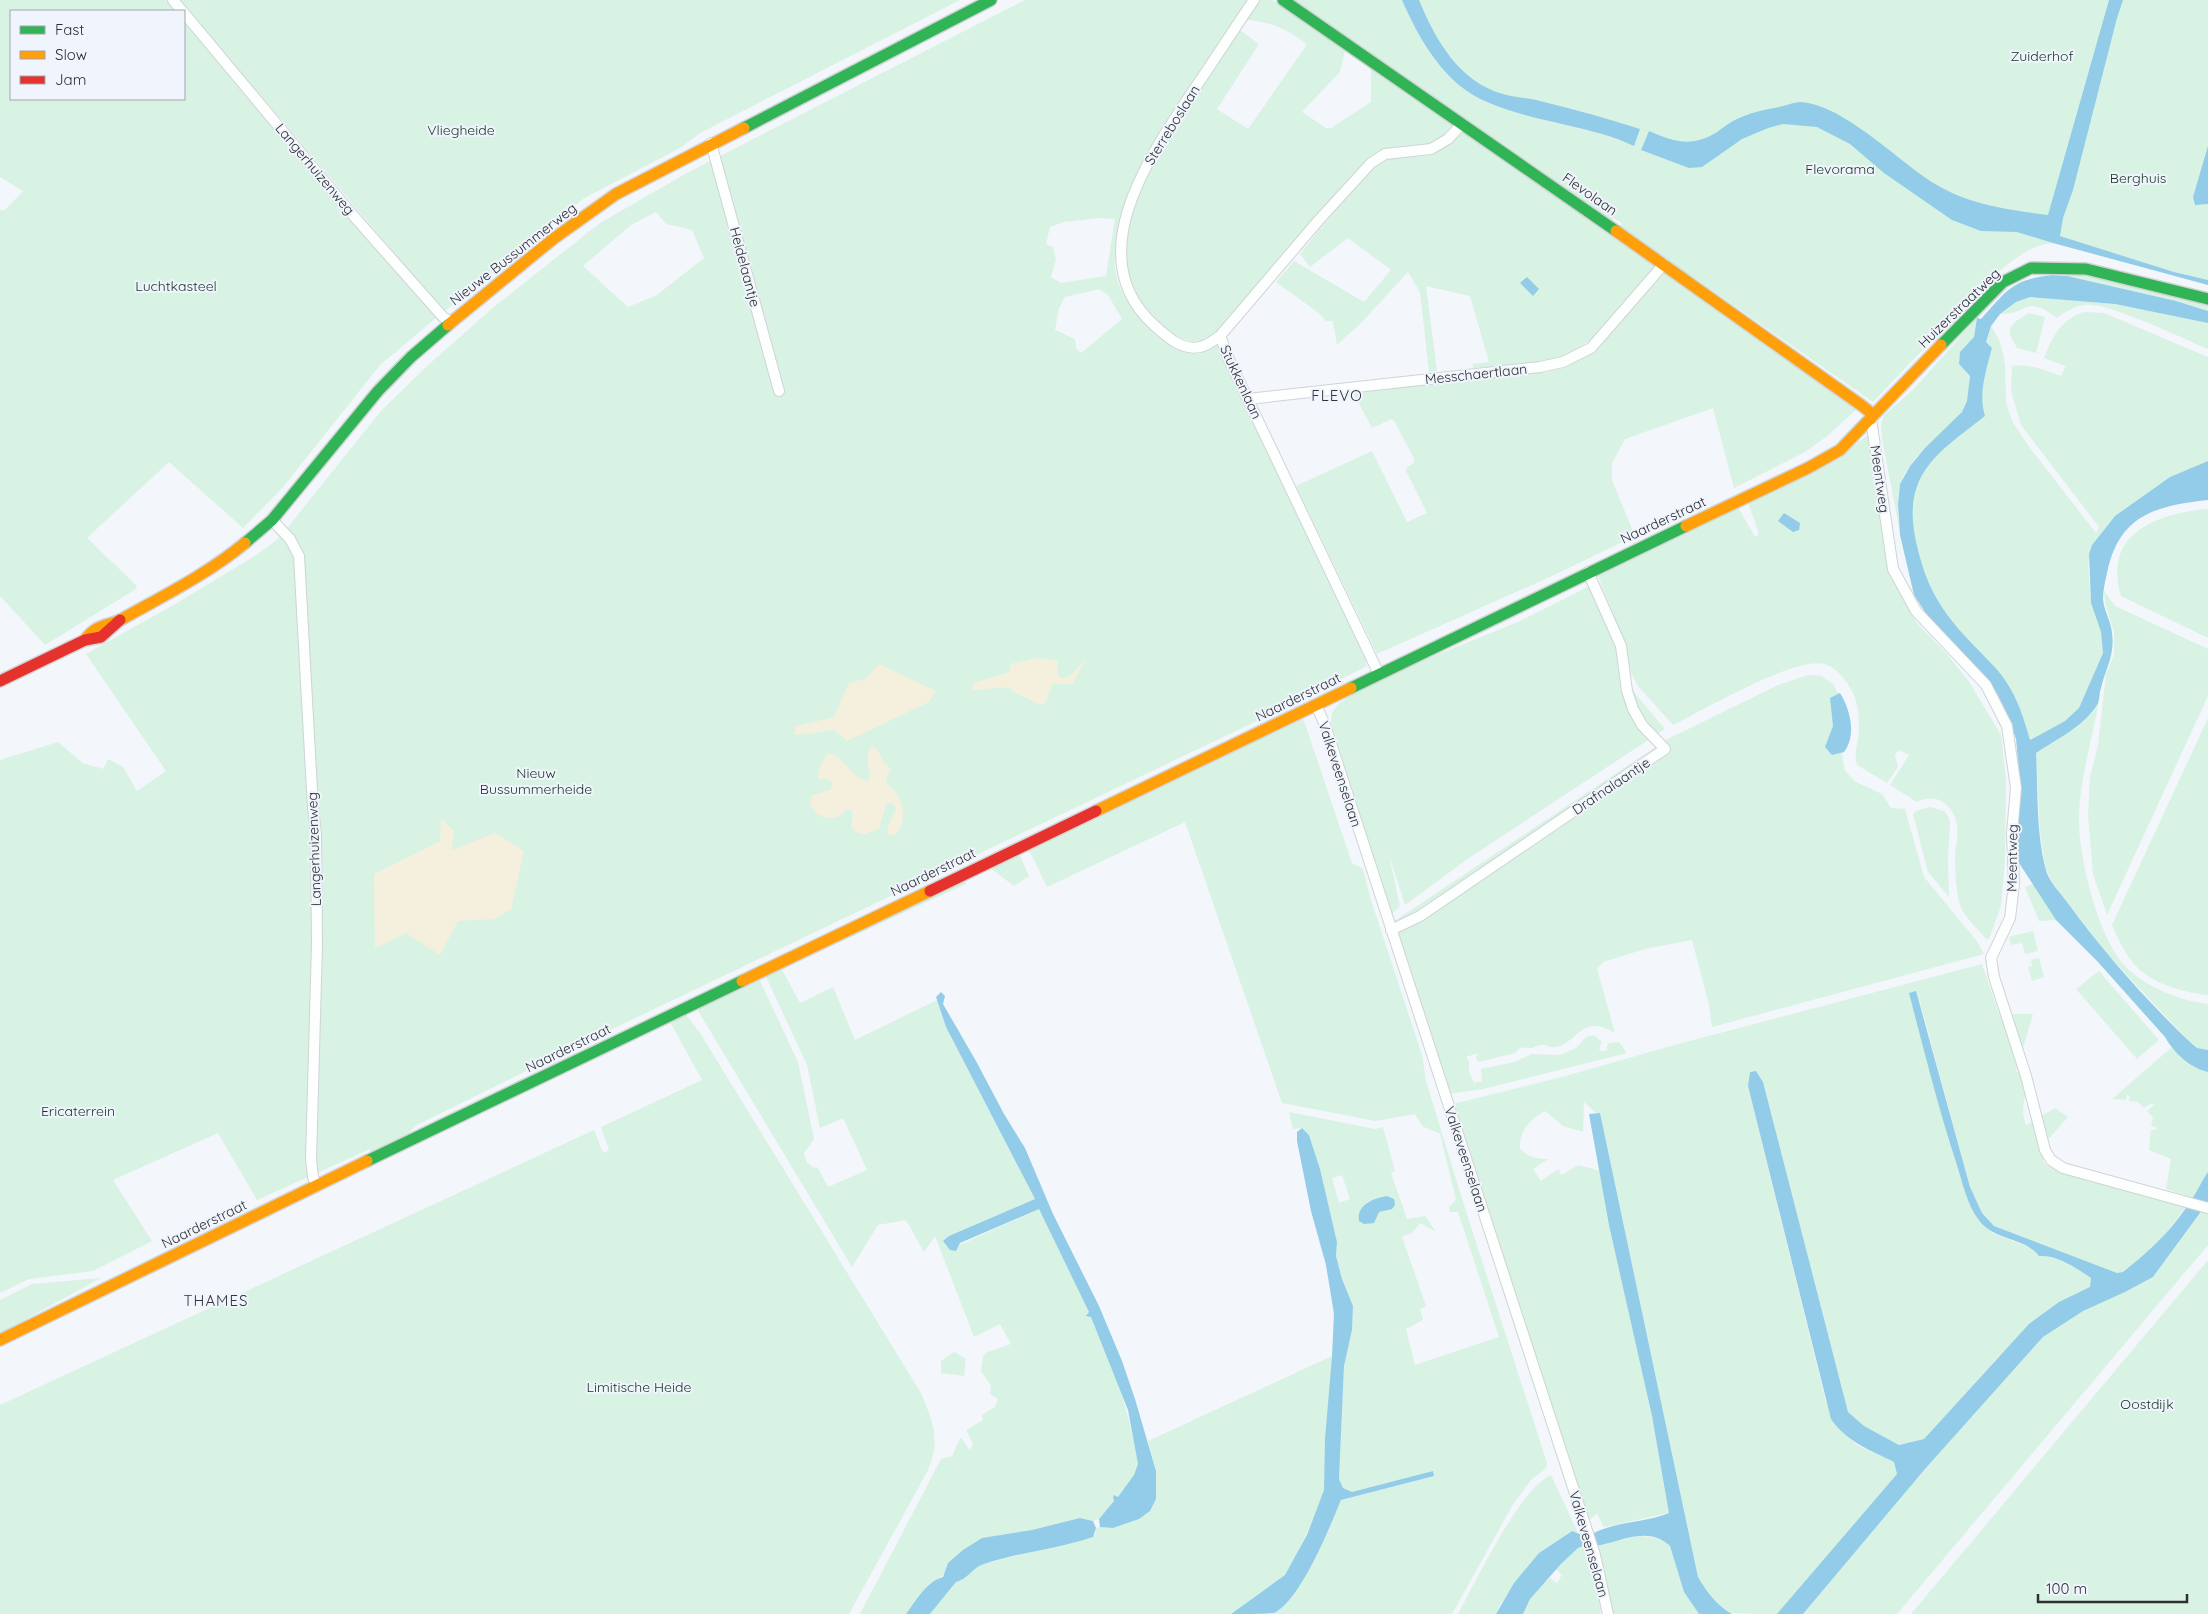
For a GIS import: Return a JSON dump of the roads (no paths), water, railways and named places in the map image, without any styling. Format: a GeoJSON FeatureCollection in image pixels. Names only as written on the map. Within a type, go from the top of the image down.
{"type":"FeatureCollection","features":[{"type":"Feature","properties":{"kind":"street","name":"Langerhuizenweg"},"geometry":{"type":"LineString","coordinates":[[173,0],[181,10]]}},
{"type":"Feature","properties":{"kind":"street","name":"Nieuwe Bussummerweg"},"geometry":{"type":"LineString","coordinates":[[0,681],[85,640],[98,627],[120,620],[187,582],[226,557],[272,520],[378,391],[451,322],[553,239],[616,194],[991,0]]}},
{"type":"Feature","properties":{"kind":"street","name":"Sterreboslaan"},"geometry":{"type":"LineString","coordinates":[[1220,336],[1200,347],[1187,347],[1168,338],[1141,314],[1126,286],[1121,269],[1120,251],[1126,216],[1146,164],[1254,0]]}},
{"type":"Feature","properties":{"kind":"street","name":"Flevolaan"},"geometry":{"type":"LineString","coordinates":[[1283,0],[1664,264],[1861,405],[1870,412],[1871,419]]}},
{"type":"Feature","properties":{"kind":"street","name":"Langerhuizenweg"},"geometry":{"type":"LineString","coordinates":[[185,14],[351,213],[443,317],[451,322]]}},
{"type":"Feature","properties":{"kind":"street","name":"Stukkenlaan"},"geometry":{"type":"LineString","coordinates":[[1379,674],[1220,336],[1318,221],[1372,163],[1385,154],[1431,150],[1448,139],[1462,124]]}},
{"type":"Feature","properties":{"kind":"street","name":"Heidelaantje"},"geometry":{"type":"LineString","coordinates":[[711,144],[779,391]]}},
{"type":"Feature","properties":{"kind":"street","name":"Messchaertlaan"},"geometry":{"type":"LineString","coordinates":[[1248,399],[1540,367],[1562,362],[1591,348],[1664,264]]}},
{"type":"Feature","properties":{"kind":"street","name":"Huizerstraatweg"},"geometry":{"type":"LineString","coordinates":[[1871,419],[2003,282],[2031,268],[2086,269],[2208,299]]}},
{"type":"Feature","properties":{"kind":"street","name":"Naarderstraat"},"geometry":{"type":"LineString","coordinates":[[0,1340],[44,1317],[1316,705],[1588,572],[1808,468],[1840,450],[1871,419]]}},
{"type":"Feature","properties":{"kind":"street","name":"Meentweg"},"geometry":{"type":"LineString","coordinates":[[1871,419],[1892,569],[1916,611],[1986,686],[2007,726],[2016,788],[2012,834],[2014,884],[2010,918],[1991,958],[1994,977],[2026,1076],[2050,1160],[2063,1168],[2185,1200],[2208,1208]]}},
{"type":"Feature","properties":{"kind":"street","name":"Langerhuizenweg"},"geometry":{"type":"LineString","coordinates":[[272,520],[290,539],[299,556],[302,600],[316,834],[317,944],[311,1159],[312,1171],[317,1186]]}},
{"type":"Feature","properties":{"kind":"street","name":"Drafnalaantje"},"geometry":{"type":"LineString","coordinates":[[1391,930],[1429,910],[1666,749],[1642,725],[1633,709],[1627,691],[1620,646],[1588,572]]}},
{"type":"Feature","properties":{"kind":"street","name":"Valkeveenselaan"},"geometry":{"type":"LineString","coordinates":[[1316,705],[1325,725],[1595,1555],[1608,1614]]}},
{"type":"Feature","properties":{"kind":"water"},"geometry":{"type":"Polygon","coordinates":[[[1402,0],[1419,0],[1441,44],[1461,69],[1474,80],[1487,88],[1503,94],[1556,105],[1640,129],[1634,146],[1585,129],[1508,110],[1473,95],[1459,85],[1441,67],[1419,34],[1402,0]]]}},
{"type":"Feature","properties":{"kind":"water"},"geometry":{"type":"Polygon","coordinates":[[[2109,0],[2123,0],[2073,190],[2063,218],[2060,236],[2174,272],[2208,280],[2208,285],[2017,232],[1981,231],[1952,220],[1884,173],[1850,144],[1817,127],[1783,124],[1768,128],[1742,139],[1702,167],[1689,168],[1641,150],[1649,131],[1679,141],[1694,141],[1710,136],[1746,115],[1801,102],[1818,105],[1853,123],[1920,174],[1948,191],[1990,206],[2048,215],[2109,0]]]}},
{"type":"Feature","properties":{"kind":"water"},"geometry":{"type":"Polygon","coordinates":[[[2208,146],[2208,204],[2195,205],[2193,197],[2208,146]]]}},
{"type":"Feature","properties":{"kind":"water"},"geometry":{"type":"Polygon","coordinates":[[[2053,275],[2067,276],[2176,301],[2208,311],[2208,323],[2115,304],[2030,297],[2016,302],[2000,314],[1991,326],[1986,342],[1992,348],[1985,374],[1982,399],[1985,416],[1937,456],[1926,469],[1918,484],[1913,501],[1913,522],[1917,546],[1924,572],[1934,594],[1955,624],[1996,668],[2010,687],[2023,717],[2030,740],[2065,721],[2079,708],[2103,653],[2101,632],[2091,603],[2089,554],[2092,545],[2115,516],[2170,477],[2208,461],[2208,500],[2189,502],[2156,510],[2130,526],[2120,538],[2113,553],[2104,589],[2103,599],[2113,641],[2110,661],[2100,690],[2098,703],[2086,719],[2036,753],[2040,839],[2045,867],[2049,877],[2096,940],[2142,993],[2191,1043],[2197,1048],[2208,1050],[2208,1072],[2195,1067],[2173,1049],[2165,1037],[2098,962],[2056,920],[2019,863],[2017,843],[2019,770],[2016,739],[2008,716],[1998,695],[1925,612],[1914,595],[1900,535],[1898,504],[1900,484],[1910,466],[1925,448],[1962,412],[1967,401],[1970,376],[1959,364],[1960,352],[1974,337],[1977,318],[1981,319],[2005,293],[2019,283],[2029,279],[2053,275]]]}},
{"type":"Feature","properties":{"kind":"water"},"geometry":{"type":"Polygon","coordinates":[[[1527,277],[1539,289],[1533,296],[1520,283],[1527,277]]]}},
{"type":"Feature","properties":{"kind":"water"},"geometry":{"type":"Polygon","coordinates":[[[1784,513],[1800,523],[1799,530],[1793,532],[1778,521],[1784,513]]]}},
{"type":"Feature","properties":{"kind":"water"},"geometry":{"type":"Polygon","coordinates":[[[1840,693],[1847,707],[1851,722],[1850,738],[1844,752],[1832,755],[1825,747],[1833,726],[1830,698],[1840,693]]]}},
{"type":"Feature","properties":{"kind":"water"},"geometry":{"type":"Polygon","coordinates":[[[1916,991],[1970,1187],[1982,1213],[1994,1226],[2117,1273],[2123,1272],[2133,1264],[2169,1230],[2192,1199],[2208,1172],[2208,1202],[2153,1277],[2083,1311],[2043,1337],[1925,1469],[1803,1614],[1777,1614],[1897,1474],[1894,1462],[1852,1440],[1831,1419],[1748,1086],[1750,1072],[1756,1071],[1763,1082],[1848,1412],[1864,1426],[1899,1445],[1924,1439],[2029,1324],[2059,1302],[2090,1287],[2091,1278],[2079,1270],[2060,1260],[2039,1256],[2026,1245],[1992,1231],[1984,1226],[1974,1213],[1943,1120],[1909,993],[1916,991]]]}},
{"type":"Feature","properties":{"kind":"water"},"geometry":{"type":"Polygon","coordinates":[[[941,992],[945,996],[943,1004],[1025,1148],[1053,1214],[1099,1306],[1122,1361],[1156,1471],[1156,1499],[1150,1511],[1139,1519],[1113,1528],[1100,1527],[1099,1519],[1114,1501],[1114,1495],[1118,1497],[1134,1475],[1138,1464],[1128,1410],[1091,1317],[1086,1316],[1089,1312],[1039,1209],[960,1243],[956,1251],[950,1250],[943,1241],[949,1236],[1035,1199],[946,1027],[936,997],[941,992]]]}},
{"type":"Feature","properties":{"kind":"water"},"geometry":{"type":"Polygon","coordinates":[[[1600,1113],[1698,1577],[1712,1598],[1732,1614],[1699,1614],[1684,1592],[1670,1546],[1661,1540],[1643,1536],[1596,1546],[1592,1534],[1620,1524],[1650,1519],[1669,1513],[1652,1416],[1609,1225],[1589,1114],[1600,1113]]]}},
{"type":"Feature","properties":{"kind":"water"},"geometry":{"type":"Polygon","coordinates":[[[1302,1128],[1309,1135],[1320,1169],[1337,1242],[1336,1256],[1342,1279],[1353,1306],[1352,1330],[1344,1366],[1339,1479],[1343,1488],[1352,1492],[1433,1471],[1434,1476],[1341,1500],[1304,1579],[1284,1606],[1274,1613],[1231,1614],[1285,1575],[1307,1535],[1324,1490],[1325,1439],[1334,1314],[1326,1265],[1311,1211],[1297,1141],[1297,1132],[1302,1128]]]}},
{"type":"Feature","properties":{"kind":"water"},"geometry":{"type":"Polygon","coordinates":[[[1387,1196],[1394,1199],[1395,1205],[1392,1209],[1379,1212],[1374,1223],[1364,1224],[1359,1221],[1360,1211],[1367,1203],[1387,1196]]]}},
{"type":"Feature","properties":{"kind":"water"},"geometry":{"type":"Polygon","coordinates":[[[1080,1518],[1093,1521],[1096,1528],[1093,1537],[1066,1545],[1011,1556],[980,1566],[956,1582],[930,1614],[906,1614],[927,1587],[943,1577],[948,1563],[963,1550],[982,1538],[1032,1530],[1080,1518]]]}},
{"type":"Feature","properties":{"kind":"water"},"geometry":{"type":"Polygon","coordinates":[[[1572,1531],[1587,1537],[1591,1547],[1583,1546],[1578,1548],[1561,1564],[1530,1599],[1523,1614],[1496,1614],[1514,1583],[1539,1553],[1572,1531]]]}},
{"type":"Feature","properties":{"kind":"district","name":"FLEVO"},"geometry":{"type":"Point","coordinates":[1337,396]}},
{"type":"Feature","properties":{"kind":"district","name":"THAMES"},"geometry":{"type":"Point","coordinates":[216,1301]}},
{"type":"Feature","properties":{"kind":"park label","name":"Zuiderhof"},"geometry":{"type":"Point","coordinates":[2042,56]}},
{"type":"Feature","properties":{"kind":"park label","name":"Vliegheide"},"geometry":{"type":"Point","coordinates":[461,130]}},
{"type":"Feature","properties":{"kind":"park label","name":"Flevorama"},"geometry":{"type":"Point","coordinates":[1840,169]}},
{"type":"Feature","properties":{"kind":"park label","name":"Berghuis"},"geometry":{"type":"Point","coordinates":[2138,178]}},
{"type":"Feature","properties":{"kind":"park label","name":"Luchtkasteel"},"geometry":{"type":"Point","coordinates":[176,286]}},
{"type":"Feature","properties":{"kind":"park label","name":"Nieuw Bussummerheide"},"geometry":{"type":"Point","coordinates":[536,782]}},
{"type":"Feature","properties":{"kind":"park label","name":"Ericaterrein"},"geometry":{"type":"Point","coordinates":[78,1111]}},
{"type":"Feature","properties":{"kind":"park label","name":"Limitische Heide"},"geometry":{"type":"Point","coordinates":[639,1387]}},
{"type":"Feature","properties":{"kind":"park label","name":"Oostdijk"},"geometry":{"type":"Point","coordinates":[2147,1404]}}]}
